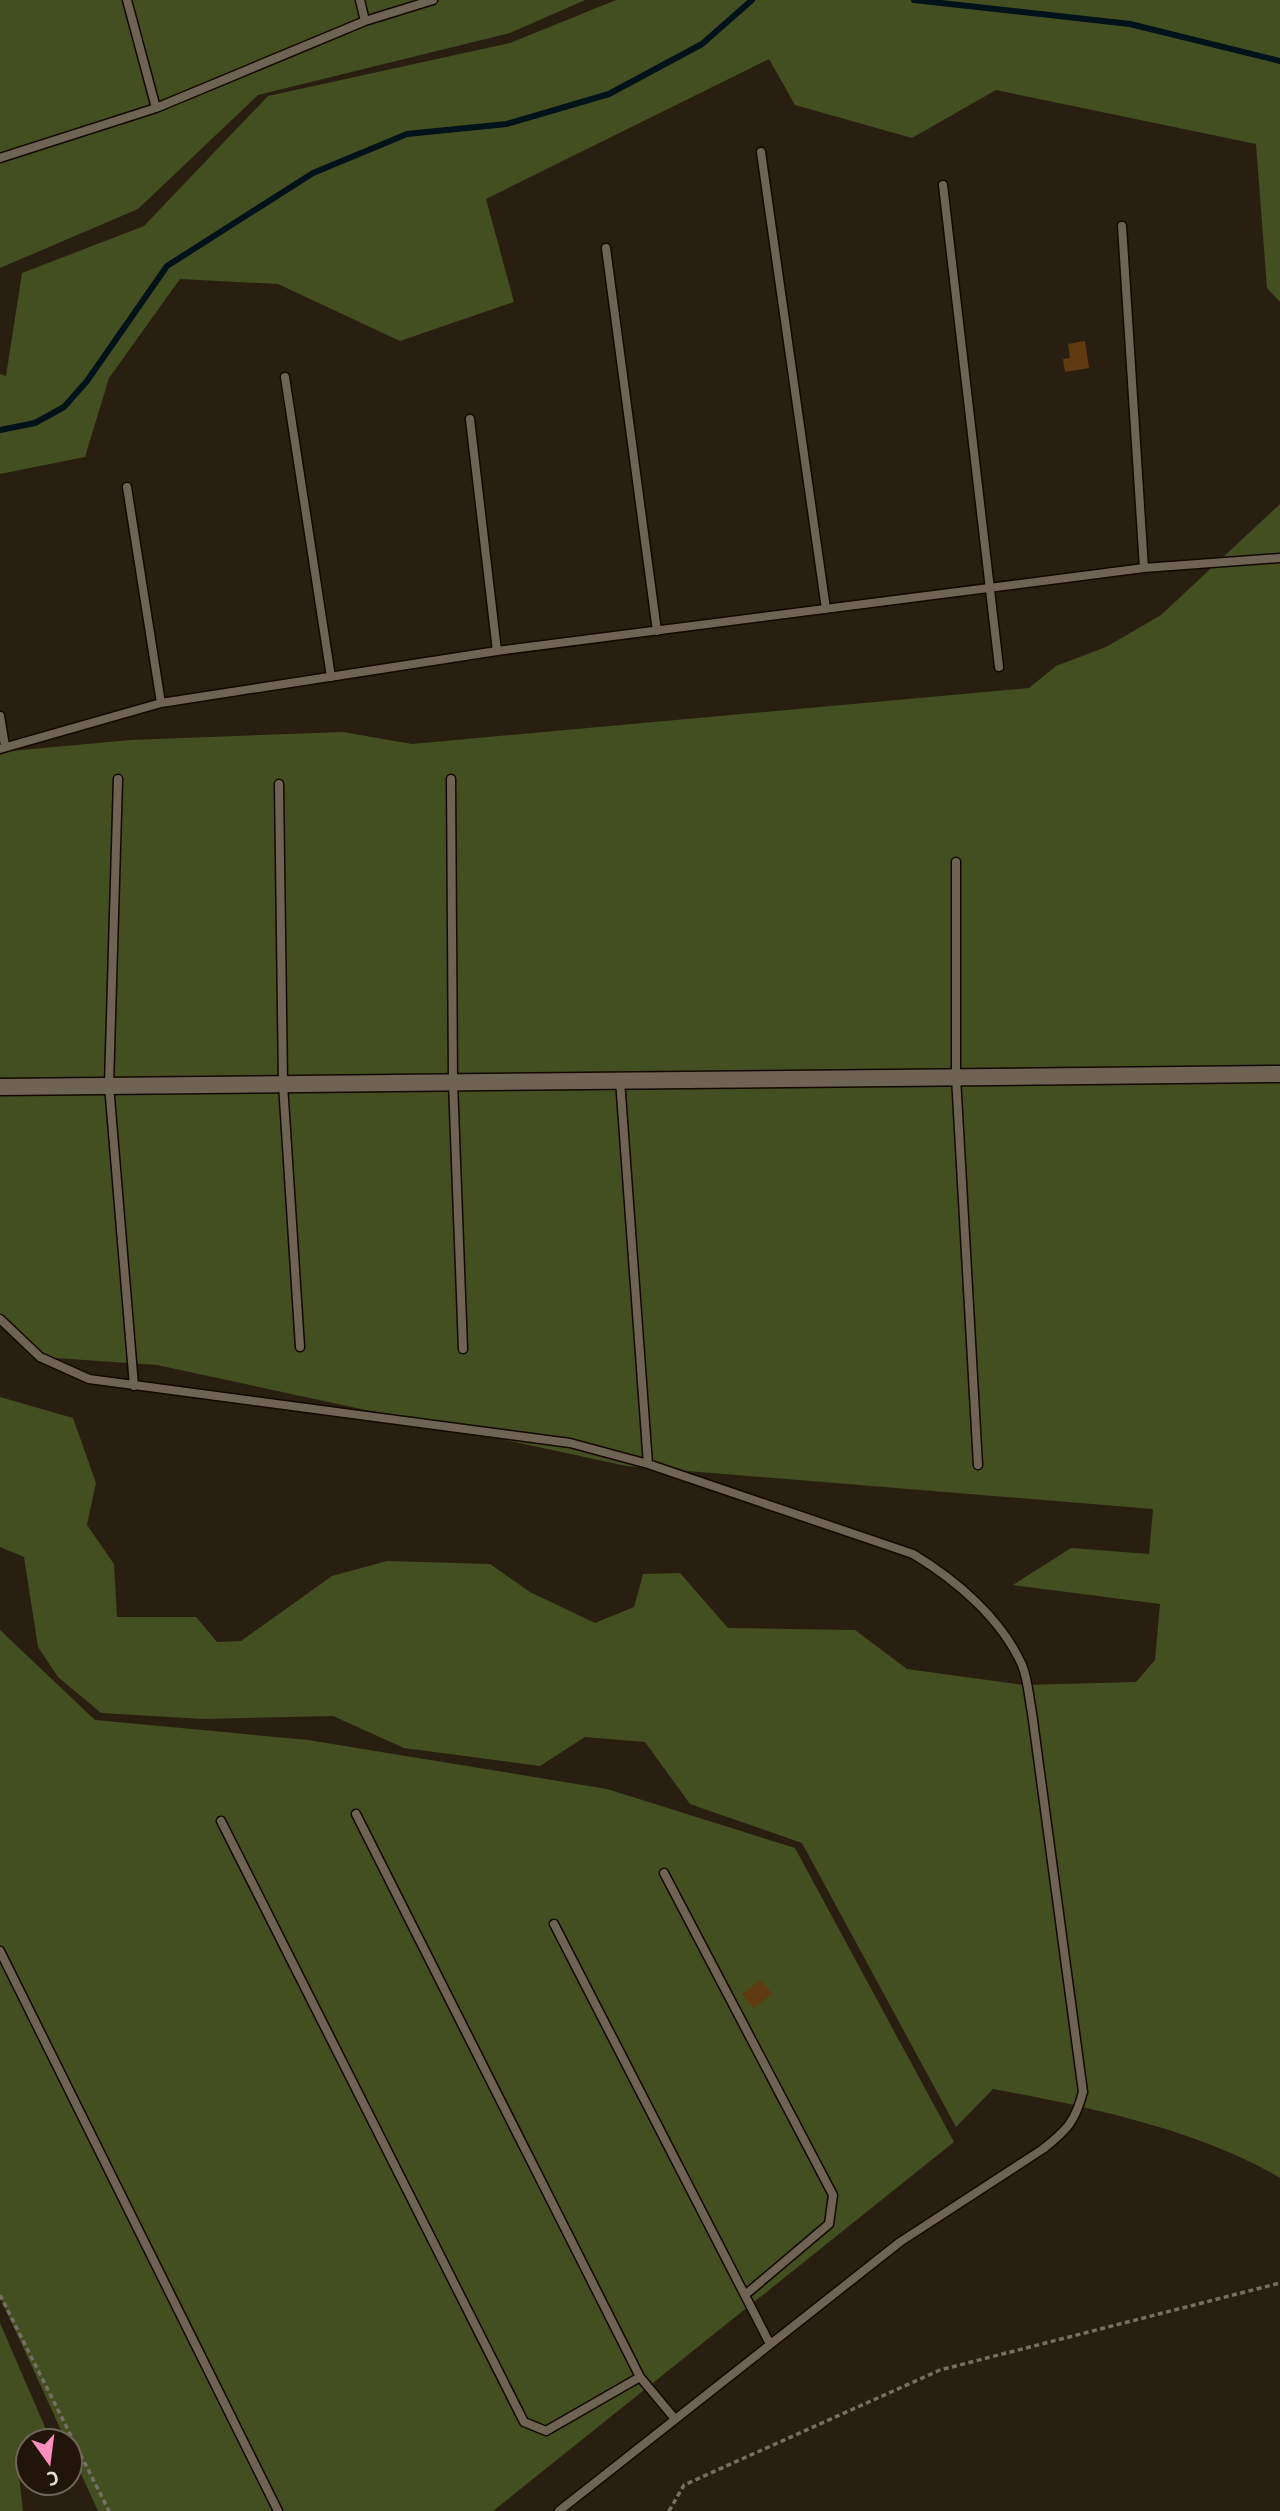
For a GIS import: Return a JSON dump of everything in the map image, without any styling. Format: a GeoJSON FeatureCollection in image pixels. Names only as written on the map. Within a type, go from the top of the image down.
{"type":"FeatureCollection","features":[{"type":"Feature","properties":{"kind":"street"},"geometry":{"type":"LineString","coordinates":[[0,1087],[1280,1074]]}},
{"type":"Feature","properties":{"kind":"lane"},"geometry":{"type":"LineString","coordinates":[[128,0],[156,108]]}},
{"type":"Feature","properties":{"kind":"lane"},"geometry":{"type":"LineString","coordinates":[[360,0],[365,21]]}},
{"type":"Feature","properties":{"kind":"lane"},"geometry":{"type":"LineString","coordinates":[[0,158],[156,108],[365,21],[433,0]]}},
{"type":"Feature","properties":{"kind":"lane"},"geometry":{"type":"LineString","coordinates":[[761,152],[826,609]]}},
{"type":"Feature","properties":{"kind":"lane"},"geometry":{"type":"LineString","coordinates":[[943,184],[999,667]]}},
{"type":"Feature","properties":{"kind":"lane"},"geometry":{"type":"LineString","coordinates":[[1122,226],[1144,568]]}},
{"type":"Feature","properties":{"kind":"lane"},"geometry":{"type":"LineString","coordinates":[[606,248],[657,631]]}},
{"type":"Feature","properties":{"kind":"lane"},"geometry":{"type":"LineString","coordinates":[[285,377],[331,677]]}},
{"type":"Feature","properties":{"kind":"lane"},"geometry":{"type":"LineString","coordinates":[[470,419],[497,651]]}},
{"type":"Feature","properties":{"kind":"lane"},"geometry":{"type":"LineString","coordinates":[[127,487],[161,703]]}},
{"type":"Feature","properties":{"kind":"lane"},"geometry":{"type":"LineString","coordinates":[[0,716],[2,748],[161,703],[497,651],[1144,568],[1280,558]]}},
{"type":"Feature","properties":{"kind":"lane"},"geometry":{"type":"LineString","coordinates":[[118,779],[109,1085],[134,1386]]}},
{"type":"Feature","properties":{"kind":"lane"},"geometry":{"type":"LineString","coordinates":[[451,779],[453,1082],[463,1349]]}},
{"type":"Feature","properties":{"kind":"lane"},"geometry":{"type":"LineString","coordinates":[[279,784],[283,1084],[300,1347]]}},
{"type":"Feature","properties":{"kind":"lane"},"geometry":{"type":"LineString","coordinates":[[956,862],[956,1077],[978,1465]]}},
{"type":"Feature","properties":{"kind":"lane"},"geometry":{"type":"LineString","coordinates":[[620,1080],[648,1464]]}},
{"type":"Feature","properties":{"kind":"lane"},"geometry":{"type":"LineString","coordinates":[[0,1320],[40,1357],[89,1379],[570,1443],[648,1464],[913,1554],[944,1573],[1002,1633],[1022,1666],[1032,1713],[1083,2092],[1077,2115],[1065,2132],[1043,2149],[900,2242],[559,2511]]}},
{"type":"Feature","properties":{"kind":"lane"},"geometry":{"type":"LineString","coordinates":[[356,1814],[640,2377],[675,2419]]}},
{"type":"Feature","properties":{"kind":"lane"},"geometry":{"type":"LineString","coordinates":[[221,1821],[524,2422],[546,2431],[640,2377]]}},
{"type":"Feature","properties":{"kind":"lane"},"geometry":{"type":"LineString","coordinates":[[664,1873],[833,2195],[829,2224],[745,2295]]}},
{"type":"Feature","properties":{"kind":"lane"},"geometry":{"type":"LineString","coordinates":[[554,1924],[770,2344]]}},
{"type":"Feature","properties":{"kind":"lane"},"geometry":{"type":"LineString","coordinates":[[0,1951],[278,2511]]}},
{"type":"Feature","properties":{"kind":"path"},"geometry":{"type":"LineString","coordinates":[[669,2511],[684,2485],[940,2370],[1280,2283]]}},
{"type":"Feature","properties":{"kind":"path"},"geometry":{"type":"LineString","coordinates":[[0,2295],[109,2511]]}},
{"type":"Feature","properties":{"kind":"green space"},"geometry":{"type":"Polygon","coordinates":[[[0,0],[585,0],[510,33],[258,95],[138,209],[0,268],[0,0]]]}},
{"type":"Feature","properties":{"kind":"green space"},"geometry":{"type":"Polygon","coordinates":[[[616,0],[1280,0],[1280,302],[1267,288],[1256,144],[996,90],[912,138],[795,105],[769,59],[486,199],[514,302],[400,341],[278,284],[180,279],[109,378],[85,457],[0,474],[0,374],[6,376],[22,273],[144,226],[268,96],[510,43],[616,0]]]}},
{"type":"Feature","properties":{"kind":"green space"},"geometry":{"type":"Polygon","coordinates":[[[1280,504],[1280,2178],[1214,2146],[1178,2133],[1103,2112],[993,2089],[956,2127],[802,1843],[690,1804],[645,1742],[585,1737],[540,1766],[404,1748],[333,1716],[203,1719],[101,1713],[58,1677],[38,1647],[24,1557],[0,1547],[0,1397],[73,1418],[96,1483],[87,1525],[114,1564],[117,1617],[196,1617],[217,1642],[241,1641],[332,1576],[387,1561],[490,1564],[530,1592],[595,1623],[634,1607],[643,1574],[680,1573],[728,1628],[855,1630],[907,1669],[1024,1685],[1136,1682],[1155,1660],[1160,1604],[1013,1585],[1071,1548],[1149,1554],[1153,1509],[626,1466],[157,1365],[40,1357],[0,1319],[0,752],[130,740],[343,732],[412,744],[1029,688],[1056,666],[1106,647],[1161,615],[1280,504]]]}},
{"type":"Feature","properties":{"kind":"green space"},"geometry":{"type":"Polygon","coordinates":[[[0,1630],[95,1720],[308,1740],[607,1789],[795,1848],[954,2142],[493,2511],[98,2511],[84,2480],[84,2427],[60,2427],[0,2297],[0,1630]]]}},
{"type":"Feature","properties":{"kind":"green space"},"geometry":{"type":"Polygon","coordinates":[[[0,2323],[45,2427],[14,2427],[14,2497],[21,2497],[23,2511],[0,2511],[0,2323]]]}},
{"type":"Feature","properties":{"kind":"building"},"geometry":{"type":"Polygon","coordinates":[[[1085,341],[1089,368],[1065,372],[1063,359],[1070,358],[1068,344],[1085,341]]]}},
{"type":"Feature","properties":{"kind":"building"},"geometry":{"type":"Polygon","coordinates":[[[761,1980],[772,1994],[753,2008],[742,1994],[761,1980]]]}},
{"type":"Feature","properties":{"kind":"waterway"},"geometry":{"type":"LineString","coordinates":[[0,430],[35,423],[64,407],[87,381],[167,266],[313,173],[407,134],[507,124],[609,94],[702,44],[752,0]]}},
{"type":"Feature","properties":{"kind":"waterway"},"geometry":{"type":"LineString","coordinates":[[914,0],[1130,24],[1280,61]]}}]}
